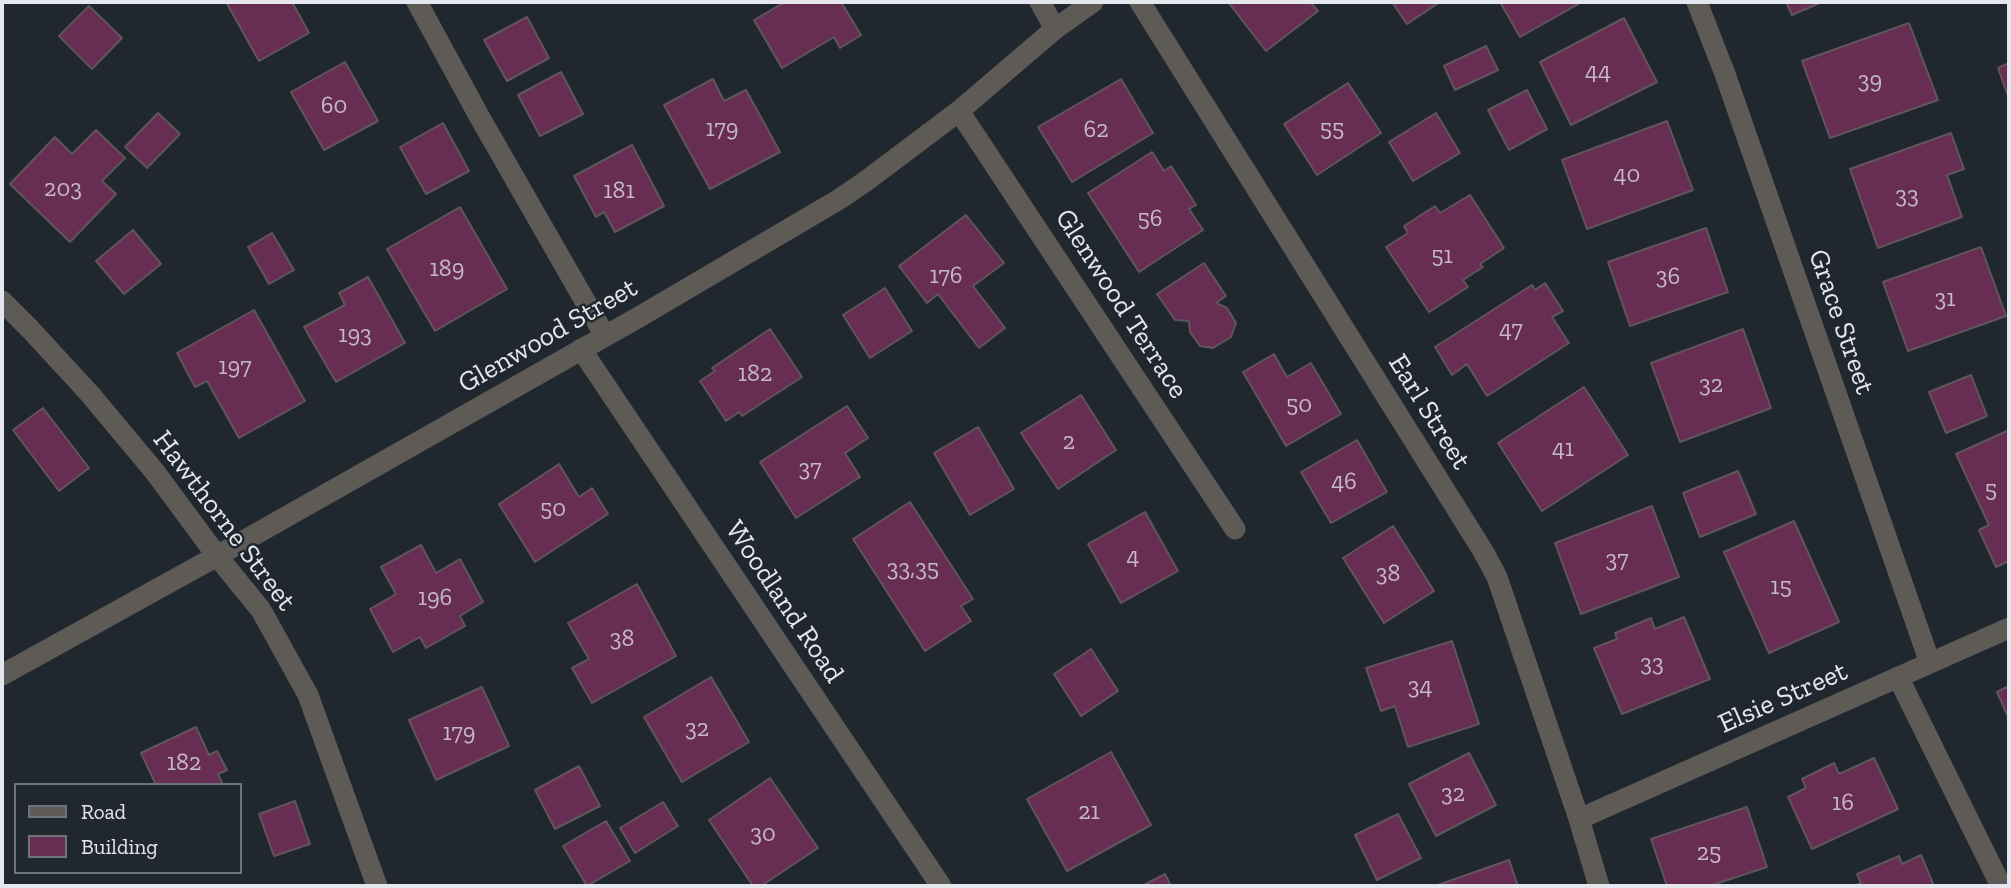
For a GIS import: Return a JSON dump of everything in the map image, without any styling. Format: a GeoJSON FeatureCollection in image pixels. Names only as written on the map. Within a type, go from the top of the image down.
{"type":"FeatureCollection","features":[{"type":"Feature","properties":{"kind":"street"},"geometry":{"type":"LineString","coordinates":[[417,2],[605,336]]}},
{"type":"Feature","properties":{"kind":"street"},"geometry":{"type":"LineString","coordinates":[[1040,2],[1055,29]]}},
{"type":"Feature","properties":{"kind":"street","name":"Glenwood Street"},"geometry":{"type":"LineString","coordinates":[[2,675],[605,336],[838,200],[960,111],[1055,29],[1093,2]]}},
{"type":"Feature","properties":{"kind":"street","name":"Earl Street"},"geometry":{"type":"LineString","coordinates":[[1140,2],[1490,563],[1505,596],[1599,886]]}},
{"type":"Feature","properties":{"kind":"street","name":"Grace Street"},"geometry":{"type":"LineString","coordinates":[[1696,2],[1730,87],[1930,663]]}},
{"type":"Feature","properties":{"kind":"street","name":"Glenwood Terrace"},"geometry":{"type":"LineString","coordinates":[[960,111],[1235,529]]}},
{"type":"Feature","properties":{"kind":"street","name":"Hawthorne Street"},"geometry":{"type":"LineString","coordinates":[[2,301],[89,393],[155,472],[261,610],[308,695],[377,886]]}},
{"type":"Feature","properties":{"kind":"street","name":"Woodland Road"},"geometry":{"type":"LineString","coordinates":[[581,349],[940,886]]}},
{"type":"Feature","properties":{"kind":"street","name":"Elsie Street"},"geometry":{"type":"LineString","coordinates":[[1579,819],[2009,628]]}},
{"type":"Feature","properties":{"kind":"street"},"geometry":{"type":"LineString","coordinates":[[1898,677],[2001,886]]}},
{"type":"Feature","properties":{"kind":"building"},"geometry":{"type":"Polygon","coordinates":[[[226,2],[292,2],[309,33],[259,61],[226,2]]]}},
{"type":"Feature","properties":{"kind":"building"},"geometry":{"type":"Polygon","coordinates":[[[785,2],[841,2],[861,35],[840,48],[834,37],[782,68],[754,20],[785,2]]]}},
{"type":"Feature","properties":{"kind":"building"},"geometry":{"type":"Polygon","coordinates":[[[1228,2],[1310,2],[1318,11],[1266,51],[1228,2]]]}},
{"type":"Feature","properties":{"kind":"building"},"geometry":{"type":"Polygon","coordinates":[[[1392,2],[1440,2],[1407,24],[1392,2]]]}},
{"type":"Feature","properties":{"kind":"building"},"geometry":{"type":"Polygon","coordinates":[[[1500,2],[1582,2],[1520,37],[1500,2]]]}},
{"type":"Feature","properties":{"kind":"building"},"geometry":{"type":"Polygon","coordinates":[[[1786,2],[1822,2],[1792,15],[1786,2]]]}},
{"type":"Feature","properties":{"kind":"building"},"geometry":{"type":"Polygon","coordinates":[[[89,6],[122,38],[92,69],[59,36],[89,6]]]}},
{"type":"Feature","properties":{"kind":"building"},"geometry":{"type":"Polygon","coordinates":[[[527,17],[549,58],[507,81],[484,40],[527,17]]]}},
{"type":"Feature","properties":{"kind":"building"},"geometry":{"type":"Polygon","coordinates":[[[1624,18],[1657,82],[1571,125],[1540,62],[1624,18]]]}},
{"type":"Feature","properties":{"kind":"building"},"geometry":{"type":"Polygon","coordinates":[[[1909,23],[1938,100],[1830,138],[1802,61],[1909,23]]]}},
{"type":"Feature","properties":{"kind":"building"},"geometry":{"type":"Polygon","coordinates":[[[1486,46],[1498,70],[1455,90],[1444,66],[1486,46]]]}},
{"type":"Feature","properties":{"kind":"building"},"geometry":{"type":"Polygon","coordinates":[[[345,62],[378,121],[324,150],[291,92],[345,62]]]}},
{"type":"Feature","properties":{"kind":"building"},"geometry":{"type":"Polygon","coordinates":[[[2009,63],[2009,99],[1998,68],[2009,63]]]}},
{"type":"Feature","properties":{"kind":"building"},"geometry":{"type":"Polygon","coordinates":[[[561,72],[583,114],[540,136],[518,95],[561,72]]]}},
{"type":"Feature","properties":{"kind":"building"},"geometry":{"type":"Polygon","coordinates":[[[713,79],[724,101],[746,90],[780,152],[710,189],[664,105],[713,79]]]}},
{"type":"Feature","properties":{"kind":"building"},"geometry":{"type":"Polygon","coordinates":[[[1121,79],[1153,133],[1072,182],[1038,127],[1121,79]]]}},
{"type":"Feature","properties":{"kind":"building"},"geometry":{"type":"Polygon","coordinates":[[[1348,83],[1381,133],[1317,175],[1284,124],[1348,83]]]}},
{"type":"Feature","properties":{"kind":"building"},"geometry":{"type":"Polygon","coordinates":[[[1527,90],[1547,129],[1509,150],[1488,110],[1527,90]]]}},
{"type":"Feature","properties":{"kind":"building"},"geometry":{"type":"Polygon","coordinates":[[[158,113],[180,134],[147,168],[125,147],[158,113]]]}},
{"type":"Feature","properties":{"kind":"building"},"geometry":{"type":"Polygon","coordinates":[[[1436,113],[1460,153],[1413,181],[1389,142],[1436,113]]]}},
{"type":"Feature","properties":{"kind":"building"},"geometry":{"type":"Polygon","coordinates":[[[1667,121],[1693,190],[1587,229],[1562,160],[1667,121]]]}},
{"type":"Feature","properties":{"kind":"building"},"geometry":{"type":"Polygon","coordinates":[[[443,123],[469,171],[426,194],[400,147],[443,123]]]}},
{"type":"Feature","properties":{"kind":"building"},"geometry":{"type":"Polygon","coordinates":[[[96,130],[125,158],[102,181],[116,194],[70,242],[10,184],[55,137],[72,154],[96,130]]]}},
{"type":"Feature","properties":{"kind":"building"},"geometry":{"type":"Polygon","coordinates":[[[1951,133],[1964,169],[1947,175],[1962,217],[1878,248],[1850,169],[1951,133]]]}},
{"type":"Feature","properties":{"kind":"building"},"geometry":{"type":"Polygon","coordinates":[[[632,145],[664,206],[615,232],[604,212],[596,217],[574,176],[632,145]]]}},
{"type":"Feature","properties":{"kind":"building"},"geometry":{"type":"Polygon","coordinates":[[[1152,152],[1164,171],[1171,166],[1196,205],[1189,209],[1203,230],[1139,272],[1088,193],[1152,152]]]}},
{"type":"Feature","properties":{"kind":"building"},"geometry":{"type":"Polygon","coordinates":[[[1470,195],[1504,248],[1480,264],[1483,267],[1463,280],[1468,287],[1429,312],[1386,247],[1408,233],[1404,226],[1435,206],[1440,213],[1470,195]]]}},
{"type":"Feature","properties":{"kind":"building"},"geometry":{"type":"Polygon","coordinates":[[[460,207],[507,289],[435,331],[387,249],[460,207]]]}},
{"type":"Feature","properties":{"kind":"building"},"geometry":{"type":"Polygon","coordinates":[[[966,215],[1004,263],[973,286],[1005,328],[979,348],[938,294],[927,303],[899,266],[966,215]]]}},
{"type":"Feature","properties":{"kind":"building"},"geometry":{"type":"Polygon","coordinates":[[[1706,228],[1728,292],[1630,326],[1608,262],[1706,228]]]}},
{"type":"Feature","properties":{"kind":"building"},"geometry":{"type":"Polygon","coordinates":[[[133,230],[161,264],[124,294],[96,261],[133,230]]]}},
{"type":"Feature","properties":{"kind":"building"},"geometry":{"type":"Polygon","coordinates":[[[272,233],[294,270],[269,284],[248,247],[272,233]]]}},
{"type":"Feature","properties":{"kind":"building"},"geometry":{"type":"Polygon","coordinates":[[[1981,247],[2006,316],[1908,351],[1883,282],[1981,247]]]}},
{"type":"Feature","properties":{"kind":"building"},"geometry":{"type":"Polygon","coordinates":[[[1204,263],[1226,296],[1216,303],[1227,308],[1236,323],[1231,337],[1213,348],[1200,346],[1190,332],[1189,321],[1175,320],[1157,294],[1204,263]]]}},
{"type":"Feature","properties":{"kind":"building"},"geometry":{"type":"Polygon","coordinates":[[[368,277],[405,343],[336,382],[304,327],[345,305],[339,293],[368,277]]]}},
{"type":"Feature","properties":{"kind":"building"},"geometry":{"type":"Polygon","coordinates":[[[1545,283],[1563,311],[1552,317],[1569,343],[1487,396],[1467,364],[1452,375],[1435,347],[1532,285],[1535,290],[1545,283]]]}},
{"type":"Feature","properties":{"kind":"building"},"geometry":{"type":"Polygon","coordinates":[[[885,288],[912,331],[870,358],[843,315],[885,288]]]}},
{"type":"Feature","properties":{"kind":"building"},"geometry":{"type":"Polygon","coordinates":[[[254,310],[305,401],[239,438],[207,381],[195,387],[177,353],[254,310]]]}},
{"type":"Feature","properties":{"kind":"building"},"geometry":{"type":"Polygon","coordinates":[[[770,329],[802,377],[742,416],[739,412],[726,421],[700,381],[715,371],[712,368],[770,329]]]}},
{"type":"Feature","properties":{"kind":"building"},"geometry":{"type":"Polygon","coordinates":[[[1743,329],[1771,408],[1680,442],[1651,363],[1743,329]]]}},
{"type":"Feature","properties":{"kind":"building"},"geometry":{"type":"Polygon","coordinates":[[[1274,354],[1287,377],[1311,363],[1341,414],[1286,446],[1243,372],[1274,354]]]}},
{"type":"Feature","properties":{"kind":"building"},"geometry":{"type":"Polygon","coordinates":[[[1971,375],[1987,416],[1946,433],[1929,392],[1971,375]]]}},
{"type":"Feature","properties":{"kind":"building"},"geometry":{"type":"Polygon","coordinates":[[[1584,387],[1628,455],[1542,511],[1498,443],[1584,387]]]}},
{"type":"Feature","properties":{"kind":"building"},"geometry":{"type":"Polygon","coordinates":[[[1081,395],[1116,450],[1058,489],[1021,433],[1081,395]]]}},
{"type":"Feature","properties":{"kind":"building"},"geometry":{"type":"Polygon","coordinates":[[[847,406],[868,438],[845,453],[860,477],[796,518],[760,462],[847,406]]]}},
{"type":"Feature","properties":{"kind":"building"},"geometry":{"type":"Polygon","coordinates":[[[43,408],[89,468],[59,491],[13,430],[43,408]]]}},
{"type":"Feature","properties":{"kind":"building"},"geometry":{"type":"Polygon","coordinates":[[[978,427],[1014,489],[970,515],[934,453],[978,427]]]}},
{"type":"Feature","properties":{"kind":"building"},"geometry":{"type":"Polygon","coordinates":[[[2009,430],[2009,561],[1996,567],[1979,530],[1989,525],[1956,454],[2009,430]]]}},
{"type":"Feature","properties":{"kind":"building"},"geometry":{"type":"Polygon","coordinates":[[[1357,440],[1387,492],[1331,523],[1301,472],[1357,440]]]}},
{"type":"Feature","properties":{"kind":"building"},"geometry":{"type":"Polygon","coordinates":[[[559,464],[579,497],[592,488],[608,514],[535,562],[499,504],[559,464]]]}},
{"type":"Feature","properties":{"kind":"building"},"geometry":{"type":"Polygon","coordinates":[[[1738,471],[1756,514],[1700,537],[1683,493],[1738,471]]]}},
{"type":"Feature","properties":{"kind":"building"},"geometry":{"type":"Polygon","coordinates":[[[910,502],[973,599],[961,606],[971,621],[925,651],[853,539],[910,502]]]}},
{"type":"Feature","properties":{"kind":"building"},"geometry":{"type":"Polygon","coordinates":[[[1652,506],[1679,577],[1581,614],[1555,543],[1652,506]]]}},
{"type":"Feature","properties":{"kind":"building"},"geometry":{"type":"Polygon","coordinates":[[[1145,512],[1178,571],[1121,603],[1088,544],[1145,512]]]}},
{"type":"Feature","properties":{"kind":"building"},"geometry":{"type":"Polygon","coordinates":[[[1794,521],[1839,622],[1769,653],[1724,552],[1794,521]]]}},
{"type":"Feature","properties":{"kind":"building"},"geometry":{"type":"Polygon","coordinates":[[[1393,526],[1434,591],[1384,623],[1343,558],[1393,526]]]}},
{"type":"Feature","properties":{"kind":"building"},"geometry":{"type":"Polygon","coordinates":[[[421,545],[436,573],[460,559],[483,602],[460,616],[465,626],[426,648],[420,637],[393,652],[370,609],[396,594],[381,567],[421,545]]]}},
{"type":"Feature","properties":{"kind":"building"},"geometry":{"type":"Polygon","coordinates":[[[637,584],[676,656],[592,703],[572,668],[589,659],[568,623],[637,584]]]}},
{"type":"Feature","properties":{"kind":"building"},"geometry":{"type":"Polygon","coordinates":[[[1684,617],[1710,679],[1622,714],[1594,648],[1617,639],[1615,633],[1651,618],[1655,629],[1684,617]]]}},
{"type":"Feature","properties":{"kind":"building"},"geometry":{"type":"Polygon","coordinates":[[[1452,641],[1479,724],[1408,747],[1395,706],[1381,711],[1366,668],[1452,641]]]}},
{"type":"Feature","properties":{"kind":"building"},"geometry":{"type":"Polygon","coordinates":[[[1091,649],[1118,691],[1081,716],[1054,674],[1091,649]]]}},
{"type":"Feature","properties":{"kind":"building"},"geometry":{"type":"Polygon","coordinates":[[[711,677],[749,742],[682,782],[644,717],[711,677]]]}},
{"type":"Feature","properties":{"kind":"building"},"geometry":{"type":"Polygon","coordinates":[[[2009,686],[2009,719],[1997,692],[2009,686]]]}},
{"type":"Feature","properties":{"kind":"building"},"geometry":{"type":"Polygon","coordinates":[[[482,687],[509,746],[436,780],[409,720],[482,687]]]}},
{"type":"Feature","properties":{"kind":"building"},"geometry":{"type":"Polygon","coordinates":[[[196,727],[209,755],[217,751],[227,770],[218,774],[222,783],[155,783],[141,753],[196,727]]]}},
{"type":"Feature","properties":{"kind":"building"},"geometry":{"type":"Polygon","coordinates":[[[1111,752],[1151,825],[1067,871],[1027,799],[1111,752]]]}},
{"type":"Feature","properties":{"kind":"building"},"geometry":{"type":"Polygon","coordinates":[[[1469,753],[1496,805],[1436,836],[1409,784],[1469,753]]]}},
{"type":"Feature","properties":{"kind":"building"},"geometry":{"type":"Polygon","coordinates":[[[1874,758],[1898,809],[1812,849],[1788,797],[1806,788],[1802,779],[1834,763],[1839,774],[1874,758]]]}},
{"type":"Feature","properties":{"kind":"building"},"geometry":{"type":"Polygon","coordinates":[[[579,766],[600,806],[555,829],[535,790],[579,766]]]}},
{"type":"Feature","properties":{"kind":"building"},"geometry":{"type":"Polygon","coordinates":[[[770,778],[818,848],[761,886],[753,886],[709,820],[770,778]]]}},
{"type":"Feature","properties":{"kind":"building"},"geometry":{"type":"Polygon","coordinates":[[[295,801],[310,844],[274,856],[259,814],[295,801]]]}},
{"type":"Feature","properties":{"kind":"building"},"geometry":{"type":"Polygon","coordinates":[[[663,802],[678,826],[635,853],[620,828],[663,802]]]}},
{"type":"Feature","properties":{"kind":"building"},"geometry":{"type":"Polygon","coordinates":[[[1747,807],[1767,867],[1709,886],[1667,886],[1651,839],[1747,807]]]}},
{"type":"Feature","properties":{"kind":"building"},"geometry":{"type":"Polygon","coordinates":[[[1398,814],[1421,858],[1377,880],[1355,835],[1398,814]]]}},
{"type":"Feature","properties":{"kind":"building"},"geometry":{"type":"Polygon","coordinates":[[[606,821],[630,861],[587,886],[563,846],[606,821]]]}},
{"type":"Feature","properties":{"kind":"building"},"geometry":{"type":"Polygon","coordinates":[[[1921,855],[1934,886],[1854,886],[1861,883],[1857,874],[1899,856],[1902,864],[1921,855]]]}},
{"type":"Feature","properties":{"kind":"building"},"geometry":{"type":"Polygon","coordinates":[[[1509,860],[1518,886],[1435,886],[1509,860]]]}},
{"type":"Feature","properties":{"kind":"building"},"geometry":{"type":"Polygon","coordinates":[[[1165,874],[1171,886],[1142,886],[1165,874]]]}}]}
